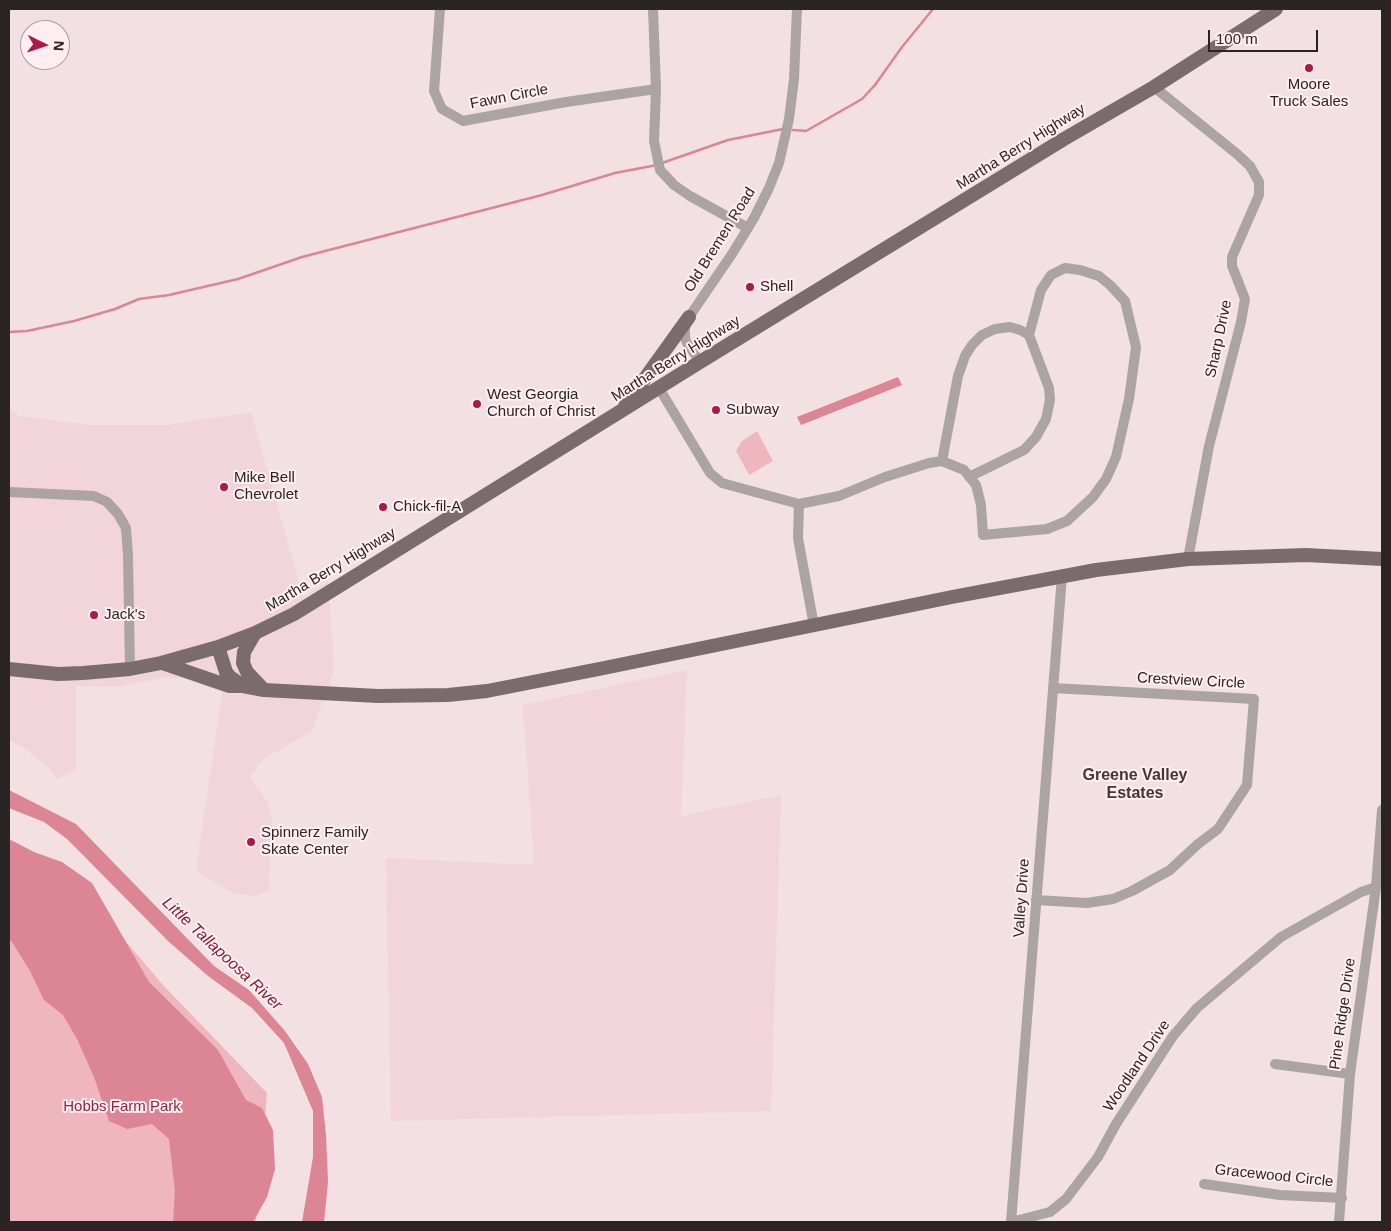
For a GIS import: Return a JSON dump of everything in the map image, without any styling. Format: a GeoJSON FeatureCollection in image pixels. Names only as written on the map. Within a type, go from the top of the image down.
{"type":"FeatureCollection","features":[{"type":"Feature","properties":{"kind":"main road","name":"Martha Berry Highway"},"geometry":{"type":"LineString","coordinates":[[9,669],[58,674],[130,669],[161,663],[255,633],[314,602],[700,362],[1064,139],[1154,87],[1276,9]]}},
{"type":"Feature","properties":{"kind":"main road"},"geometry":{"type":"LineString","coordinates":[[622,411],[689,317]]}},
{"type":"Feature","properties":{"kind":"main road"},"geometry":{"type":"LineString","coordinates":[[161,663],[264,690],[378,696],[448,694],[487,690],[644,661],[1096,570],[1188,559],[1306,555],[1382,559]]}},
{"type":"Feature","properties":{"kind":"main road"},"geometry":{"type":"LineString","coordinates":[[255,633],[244,652],[243,663],[247,672],[264,690]]}},
{"type":"Feature","properties":{"kind":"main road"},"geometry":{"type":"LineString","coordinates":[[218,646],[224,665],[234,683]]}},
{"type":"Feature","properties":{"kind":"street","name":"Fawn Circle"},"geometry":{"type":"LineString","coordinates":[[440,9],[434,91],[442,109],[463,121],[656,88]]}},
{"type":"Feature","properties":{"kind":"street"},"geometry":{"type":"LineString","coordinates":[[654,9],[656,88],[654,141],[660,170],[674,185],[690,196],[748,228]]}},
{"type":"Feature","properties":{"kind":"street","name":"Old Bremen Road"},"geometry":{"type":"LineString","coordinates":[[700,362],[685,338],[685,327],[689,317],[748,228],[769,188],[786,140],[795,72],[796,9]]}},
{"type":"Feature","properties":{"kind":"street","name":"Sharp Drive"},"geometry":{"type":"LineString","coordinates":[[1154,87],[1250,166],[1258,182],[1259,195],[1232,257],[1232,266],[1245,299],[1241,322],[1209,446],[1188,559]]}},
{"type":"Feature","properties":{"kind":"street"},"geometry":{"type":"LineString","coordinates":[[658,388],[710,473],[722,482],[799,504],[839,496],[885,476],[928,462],[942,461],[964,470],[976,485],[981,505],[984,535],[1047,529],[1067,521],[1094,497],[1106,479],[1116,457],[1135,360],[1135,340],[1124,300],[1099,276],[1065,268],[1051,275],[1041,290],[1029,335],[1049,388],[1050,400],[1046,419],[1036,437],[1024,450],[970,477]]}},
{"type":"Feature","properties":{"kind":"street"},"geometry":{"type":"LineString","coordinates":[[942,461],[958,376],[965,356],[972,345],[982,335],[995,329],[1010,327],[1029,335]]}},
{"type":"Feature","properties":{"kind":"street"},"geometry":{"type":"LineString","coordinates":[[9,492],[94,496],[107,502],[118,514],[126,528],[130,669]]}},
{"type":"Feature","properties":{"kind":"street"},"geometry":{"type":"LineString","coordinates":[[799,504],[798,538],[814,626]]}},
{"type":"Feature","properties":{"kind":"street","name":"Valley Drive"},"geometry":{"type":"LineString","coordinates":[[1011,1222],[1062,576]]}},
{"type":"Feature","properties":{"kind":"street","name":"Crestview Circle"},"geometry":{"type":"LineString","coordinates":[[1036,900],[1087,903],[1113,899],[1126,894],[1170,870],[1198,844],[1218,829],[1247,785],[1254,699],[1053,688]]}},
{"type":"Feature","properties":{"kind":"street","name":"Pine Ridge Drive"},"geometry":{"type":"LineString","coordinates":[[1339,1222],[1350,1074],[1376,887],[1382,810]]}},
{"type":"Feature","properties":{"kind":"street","name":"Woodland Drive"},"geometry":{"type":"LineString","coordinates":[[1011,1222],[1050,1212],[1066,1199],[1098,1157],[1116,1124],[1172,1036],[1197,1008],[1281,937],[1362,892],[1376,887]]}},
{"type":"Feature","properties":{"kind":"street"},"geometry":{"type":"LineString","coordinates":[[1275,1064],[1350,1074]]}},
{"type":"Feature","properties":{"kind":"street","name":"Gracewood Circle"},"geometry":{"type":"LineString","coordinates":[[1204,1184],[1280,1195],[1342,1198]]}},
{"type":"Feature","properties":{"kind":"shaded area"},"geometry":{"type":"Polygon","coordinates":[[[898,377],[902,385],[801,425],[797,417],[898,377]]]}},
{"type":"Feature","properties":{"kind":"shaded area"},"geometry":{"type":"Polygon","coordinates":[[[9,409],[19,416],[91,425],[167,425],[251,412],[303,597],[328,582],[334,671],[312,731],[262,760],[250,777],[267,801],[272,821],[269,890],[256,896],[233,893],[196,871],[222,692],[183,678],[165,677],[121,687],[76,686],[76,769],[57,779],[51,770],[26,749],[9,740],[9,409]]]}},
{"type":"Feature","properties":{"kind":"shaded area"},"geometry":{"type":"Polygon","coordinates":[[[687,670],[681,816],[781,795],[771,1111],[391,1121],[386,858],[534,865],[523,705],[687,670]]]}},
{"type":"Feature","properties":{"kind":"shaded area"},"geometry":{"type":"Polygon","coordinates":[[[9,790],[76,824],[214,966],[249,990],[285,1031],[308,1064],[322,1097],[328,1182],[324,1222],[302,1222],[313,1157],[313,1111],[284,1043],[252,1008],[208,976],[168,941],[67,839],[44,822],[9,808],[9,790]]]}},
{"type":"Feature","properties":{"kind":"shaded area"},"geometry":{"type":"Polygon","coordinates":[[[9,839],[34,852],[62,862],[92,883],[149,982],[218,1050],[246,1100],[262,1108],[273,1130],[275,1169],[267,1197],[253,1222],[173,1222],[175,1191],[169,1139],[152,1124],[127,1129],[109,1121],[94,1077],[77,1039],[63,1015],[44,1000],[30,971],[9,939],[9,839]]]}},
{"type":"Feature","properties":{"kind":"green space"},"geometry":{"type":"Polygon","coordinates":[[[757,431],[773,461],[749,475],[736,451],[741,442],[757,431]]]}},
{"type":"Feature","properties":{"kind":"green space","name":"Hobbs Farm Park"},"geometry":{"type":"Polygon","coordinates":[[[9,845],[69,875],[163,985],[267,1093],[256,1222],[9,1222],[9,845]]]}},
{"type":"Feature","properties":{"kind":"waterway"},"geometry":{"type":"LineString","coordinates":[[793,130],[806,131],[862,99],[875,85],[902,47],[933,9]]}},
{"type":"Feature","properties":{"kind":"waterway"},"geometry":{"type":"LineString","coordinates":[[662,163],[728,140],[783,129]]}},
{"type":"Feature","properties":{"kind":"waterway"},"geometry":{"type":"LineString","coordinates":[[9,332],[27,331],[74,321],[115,309],[139,299],[169,295],[238,279],[302,257],[542,195],[615,173],[657,165]]}},
{"type":"Feature","properties":{"kind":"place","name":"Moore Truck Sales"},"geometry":{"type":"Point","coordinates":[1309,68]}},
{"type":"Feature","properties":{"kind":"place","name":"Shell"},"geometry":{"type":"Point","coordinates":[750,287]}},
{"type":"Feature","properties":{"kind":"place","name":"West Georgia Church of Christ"},"geometry":{"type":"Point","coordinates":[477,404]}},
{"type":"Feature","properties":{"kind":"place","name":"Subway"},"geometry":{"type":"Point","coordinates":[716,410]}},
{"type":"Feature","properties":{"kind":"place","name":"Mike Bell Chevrolet"},"geometry":{"type":"Point","coordinates":[224,487]}},
{"type":"Feature","properties":{"kind":"place","name":"Chick-fil-A"},"geometry":{"type":"Point","coordinates":[383,507]}},
{"type":"Feature","properties":{"kind":"place","name":"Jack's"},"geometry":{"type":"Point","coordinates":[94,615]}},
{"type":"Feature","properties":{"kind":"place","name":"Spinnerz Family Skate Center"},"geometry":{"type":"Point","coordinates":[251,842]}},
{"type":"Feature","properties":{"kind":"district","name":"Greene Valley Estates"},"geometry":{"type":"Point","coordinates":[1135,785]}},
{"type":"Feature","properties":{"kind":"water label","name":"Little Tallapoosa River"},"geometry":{"type":"Point","coordinates":[222,954]}}]}
